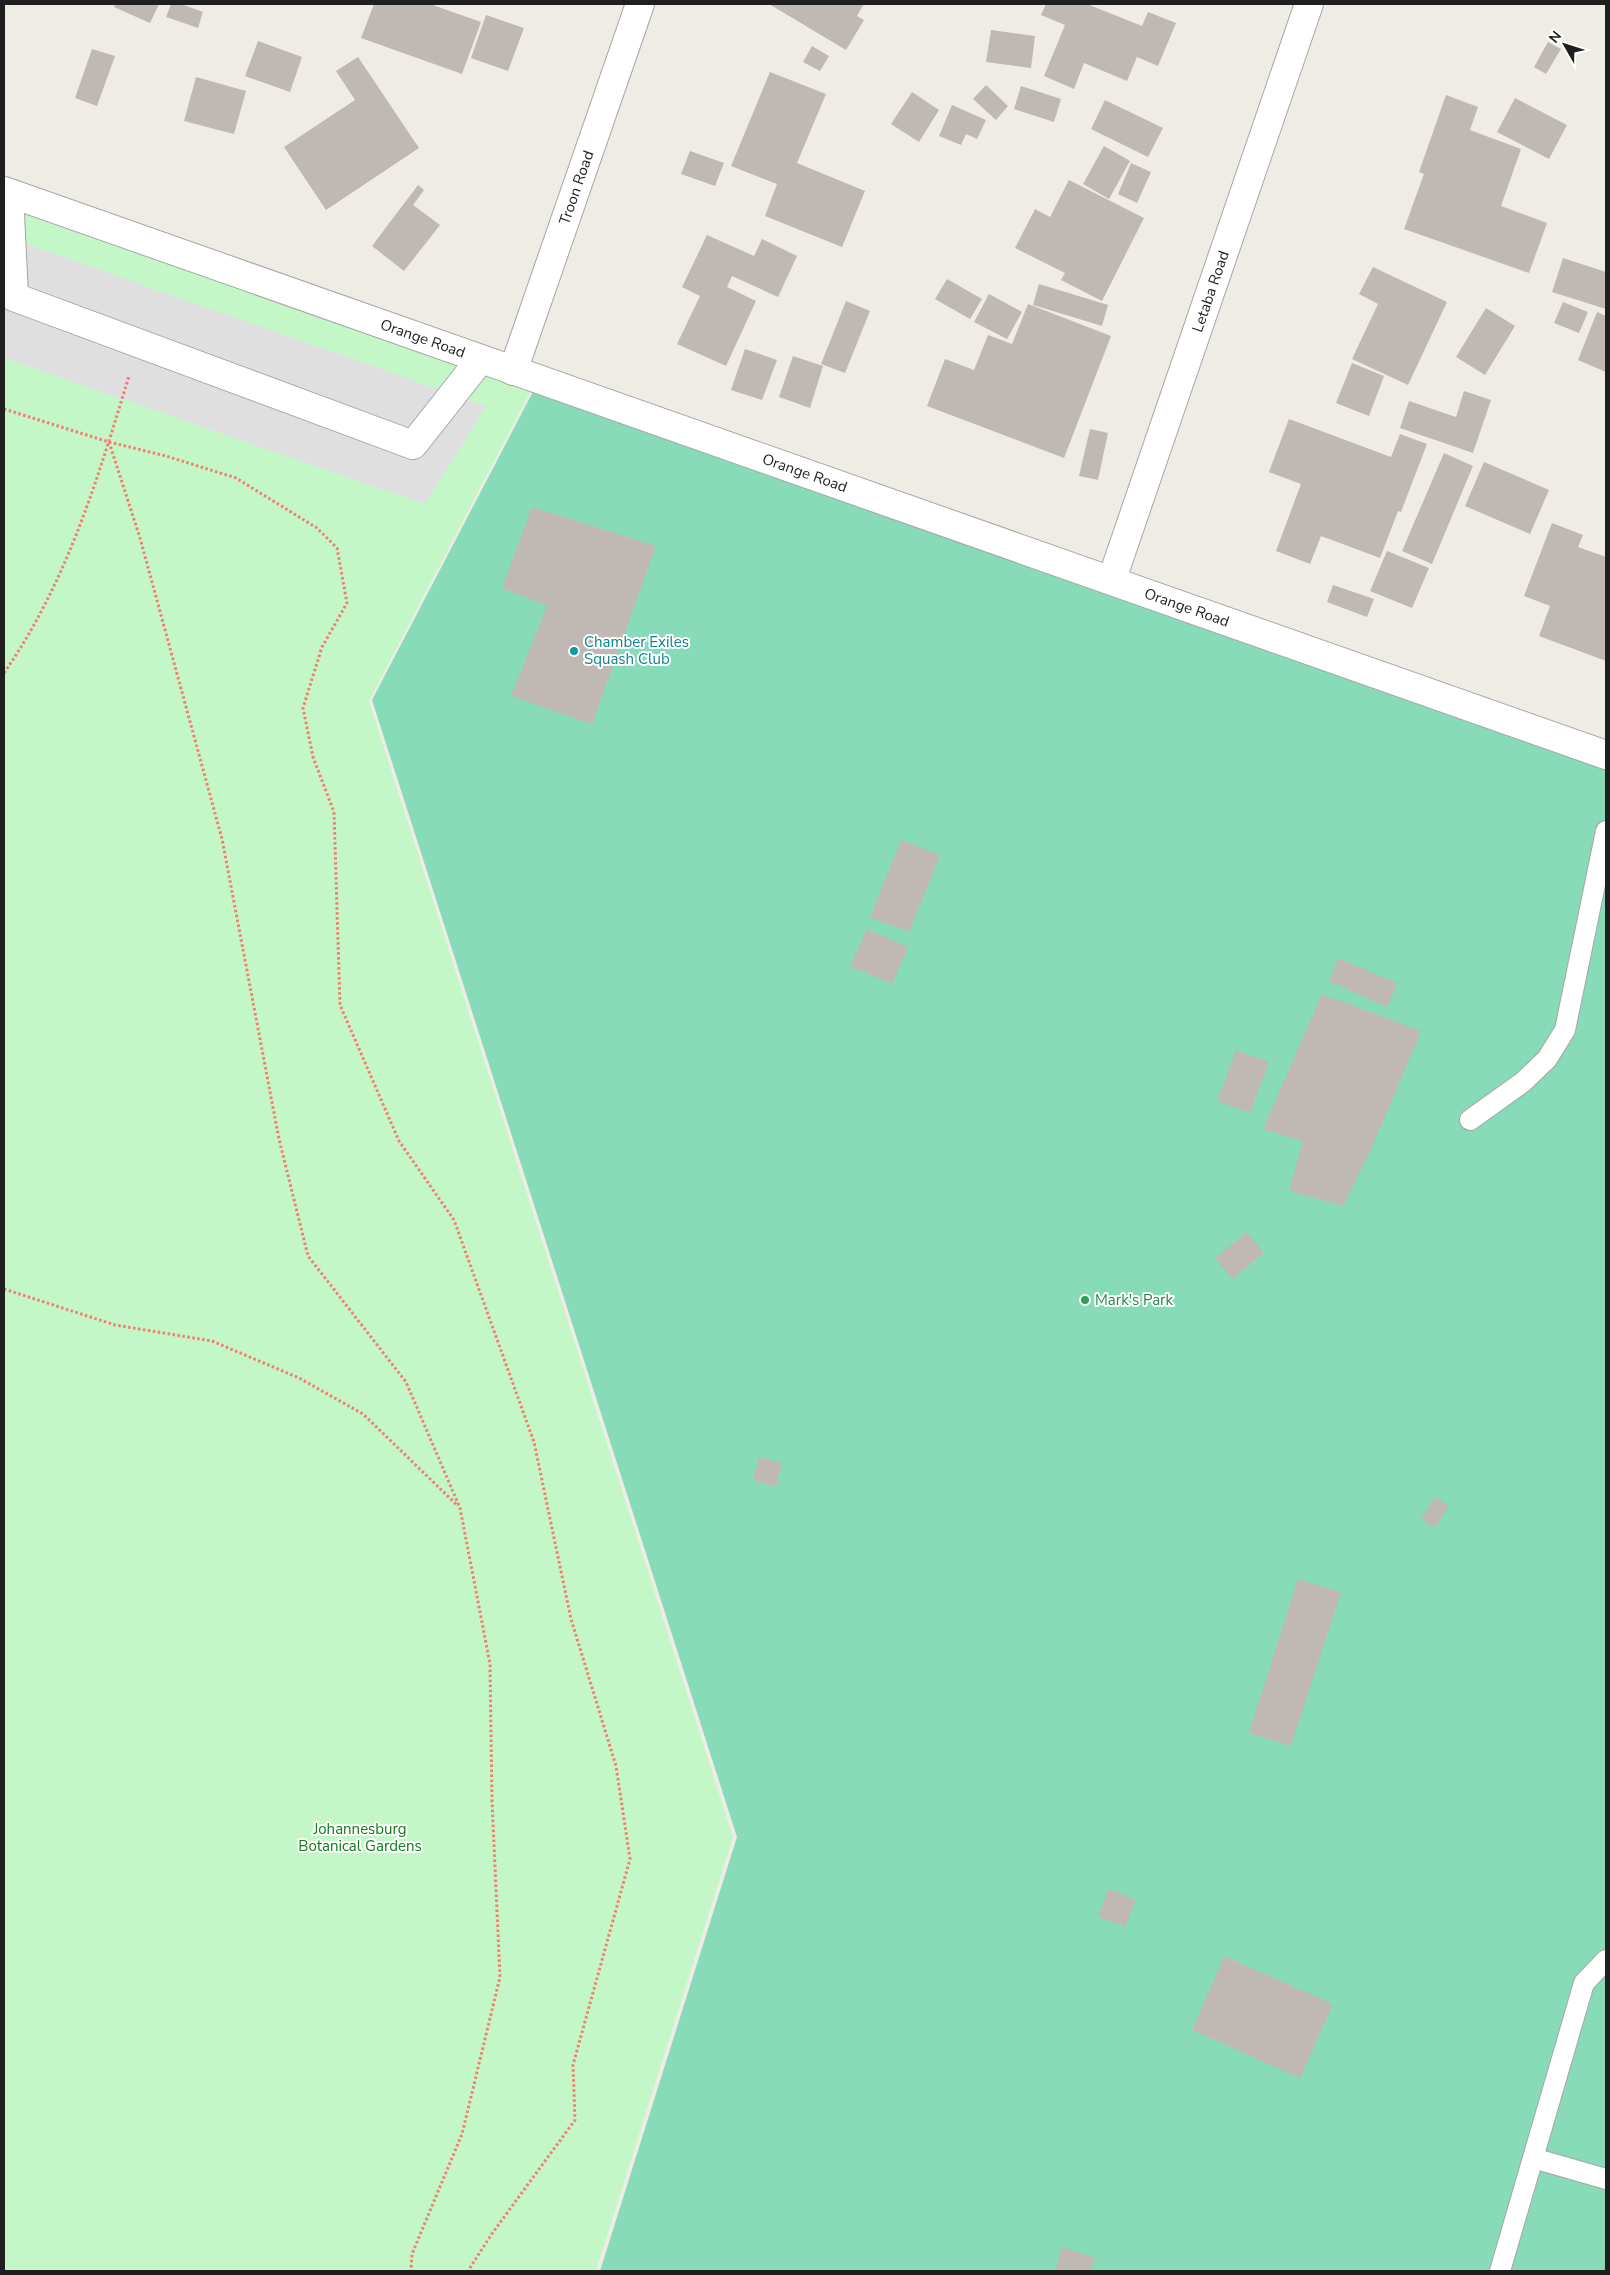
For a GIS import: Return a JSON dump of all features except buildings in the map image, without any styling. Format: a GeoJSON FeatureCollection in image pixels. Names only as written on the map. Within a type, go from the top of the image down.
{"type":"FeatureCollection","features":[{"type":"Feature","properties":{"kind":"street","name":"Troon Road"},"geometry":{"type":"LineString","coordinates":[[512,371],[640,4]]}},
{"type":"Feature","properties":{"kind":"street","name":"Letaba Road"},"geometry":{"type":"LineString","coordinates":[[1112,580],[1309,4]]}},
{"type":"Feature","properties":{"kind":"street","name":"Orange Road"},"geometry":{"type":"LineString","coordinates":[[7,192],[480,360],[1112,580],[1606,756]]}},
{"type":"Feature","properties":{"kind":"street"},"geometry":{"type":"LineString","coordinates":[[7,192],[14,297],[413,445],[480,360]]}},
{"type":"Feature","properties":{"kind":"lane"},"geometry":{"type":"LineString","coordinates":[[1470,1120],[1523,1082],[1547,1059],[1565,1030],[1606,831]]}},
{"type":"Feature","properties":{"kind":"lane"},"geometry":{"type":"LineString","coordinates":[[1500,2271],[1584,1983],[1606,1960]]}},
{"type":"Feature","properties":{"kind":"lane"},"geometry":{"type":"LineString","coordinates":[[1533,2158],[1606,2179]]}},
{"type":"Feature","properties":{"kind":"path"},"geometry":{"type":"LineString","coordinates":[[4,673],[29,636],[73,546],[140,344]]}},
{"type":"Feature","properties":{"kind":"path"},"geometry":{"type":"LineString","coordinates":[[4,409],[109,442],[166,456],[236,478],[318,528],[337,548],[347,603],[322,647],[303,708],[313,757],[334,812],[340,1005],[399,1142],[454,1220],[534,1442],[571,1619],[616,1766],[630,1859],[573,2065],[575,2120],[491,2234],[468,2271]]}},
{"type":"Feature","properties":{"kind":"path"},"geometry":{"type":"LineString","coordinates":[[109,442],[140,538],[222,839],[279,1139],[308,1256],[406,1382],[460,1508],[490,1664],[492,1801],[500,1977],[462,2134],[412,2254],[411,2271]]}},
{"type":"Feature","properties":{"kind":"path"},"geometry":{"type":"LineString","coordinates":[[4,1289],[115,1325],[212,1341],[299,1378],[363,1414],[460,1508]]}},
{"type":"Feature","properties":{"kind":"green space","name":"Johannesburg Botanical Gardens"},"geometry":{"type":"Polygon","coordinates":[[[4,191],[536,381],[369,701],[733,1837],[596,2271],[4,2271],[4,191]]]}},
{"type":"Feature","properties":{"kind":"green space","name":"Mark's Park"},"geometry":{"type":"Polygon","coordinates":[[[538,382],[1606,763],[1606,2271],[600,2271],[737,1837],[372,700],[538,382]]]}},
{"type":"Feature","properties":{"kind":"shaded area"},"geometry":{"type":"Polygon","coordinates":[[[4,236],[486,406],[425,504],[4,358],[4,236]]]}},
{"type":"Feature","properties":{"kind":"place","name":"Chamber Exiles Squash Club"},"geometry":{"type":"Point","coordinates":[574,651]}},
{"type":"Feature","properties":{"kind":"place","name":"Mark's Park"},"geometry":{"type":"Point","coordinates":[1085,1300]}}]}
